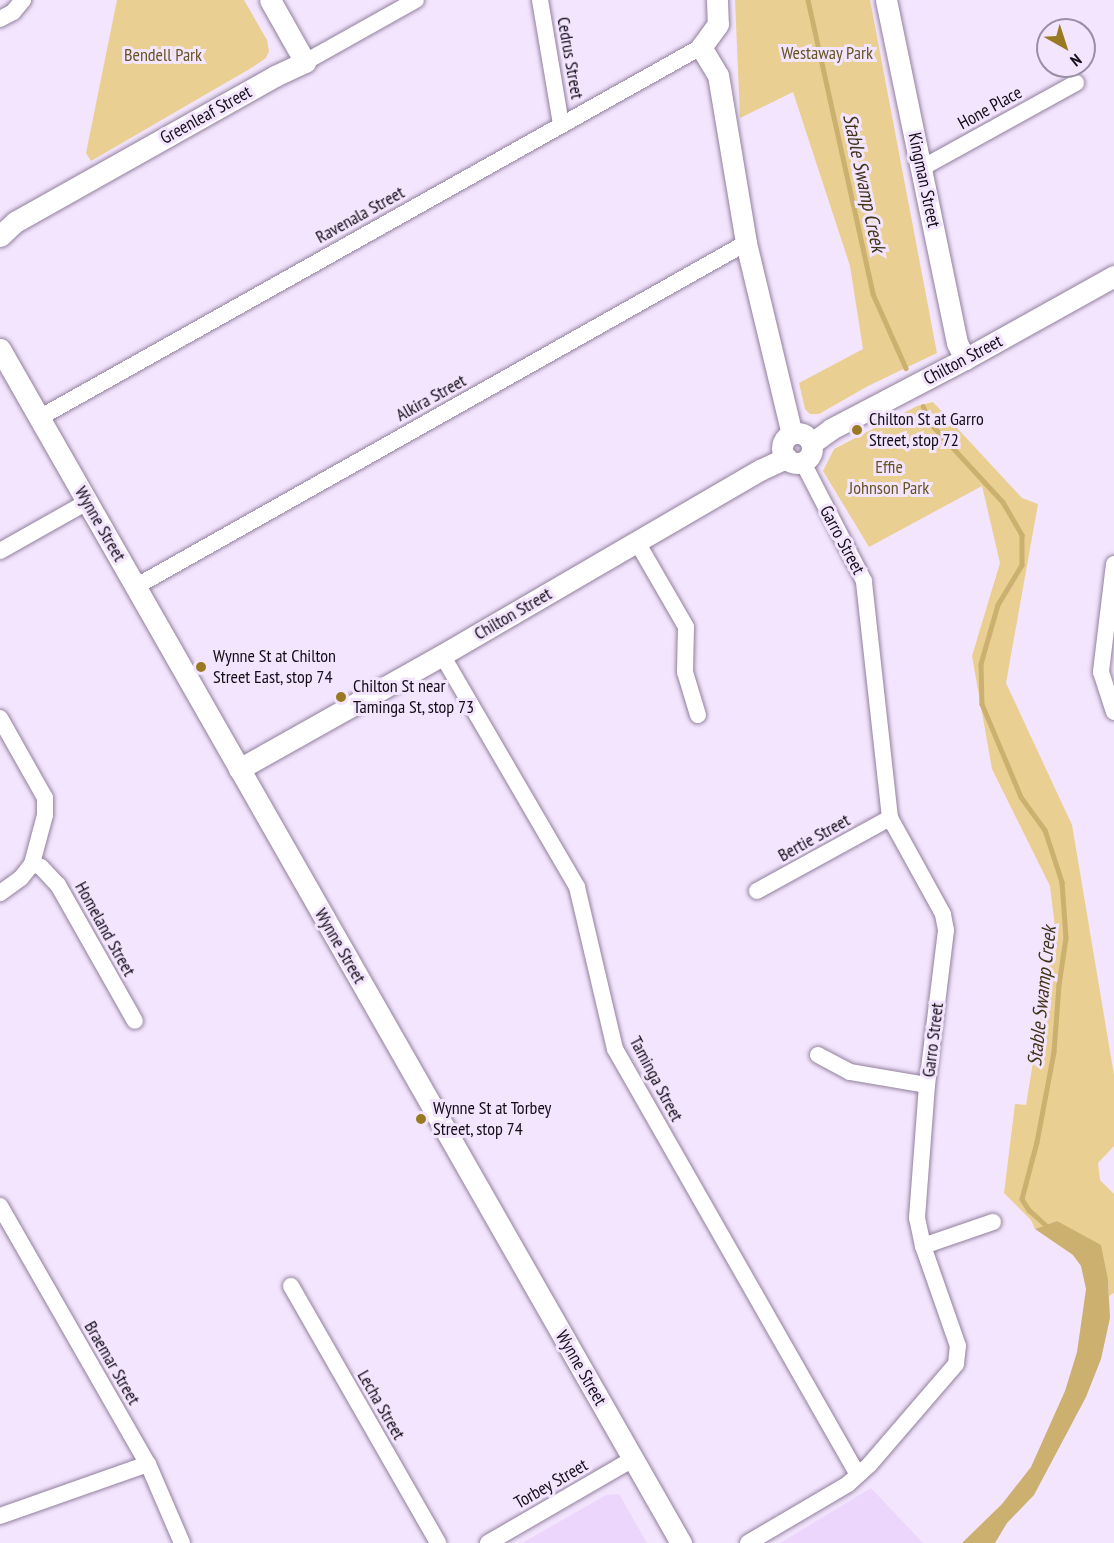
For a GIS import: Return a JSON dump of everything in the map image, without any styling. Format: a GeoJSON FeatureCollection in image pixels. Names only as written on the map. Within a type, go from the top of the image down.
{"type":"FeatureCollection","features":[{"type":"Feature","properties":{"kind":"street"},"geometry":{"type":"LineString","coordinates":[[0,20],[13,12],[23,0]]}},
{"type":"Feature","properties":{"kind":"street"},"geometry":{"type":"LineString","coordinates":[[270,0],[305,62]]}},
{"type":"Feature","properties":{"kind":"street","name":"Greenleaf Street"},"geometry":{"type":"LineString","coordinates":[[0,236],[15,222],[275,76],[305,62],[416,0]]}},
{"type":"Feature","properties":{"kind":"street","name":"Cedrus Street"},"geometry":{"type":"LineString","coordinates":[[540,0],[561,124]]}},
{"type":"Feature","properties":{"kind":"street"},"geometry":{"type":"LineString","coordinates":[[717,0],[718,24],[701,47],[718,75],[746,243],[792,434]]}},
{"type":"Feature","properties":{"kind":"street","name":"Kingman Street"},"geometry":{"type":"LineString","coordinates":[[886,0],[957,343],[965,360]]}},
{"type":"Feature","properties":{"kind":"street","name":"Ravenala Street"},"geometry":{"type":"LineString","coordinates":[[39,417],[701,47]]}},
{"type":"Feature","properties":{"kind":"street","name":"Hone Place"},"geometry":{"type":"LineString","coordinates":[[922,168],[1076,83]]}},
{"type":"Feature","properties":{"kind":"street","name":"Alkira Street"},"geometry":{"type":"LineString","coordinates":[[135,587],[746,243]]}},
{"type":"Feature","properties":{"kind":"street","name":"Chilton Street"},"geometry":{"type":"LineString","coordinates":[[812,443],[831,429],[965,360],[1114,276]]}},
{"type":"Feature","properties":{"kind":"street","name":"Wynne Street"},"geometry":{"type":"LineString","coordinates":[[0,349],[681,1543]]}},
{"type":"Feature","properties":{"kind":"street"},"geometry":{"type":"LineString","coordinates":[[792,434],[804,434],[812,443],[811,455],[794,461],[782,446],[785,438],[792,434]]}},
{"type":"Feature","properties":{"kind":"street","name":"Chilton Street"},"geometry":{"type":"LineString","coordinates":[[239,769],[637,542],[794,461]]}},
{"type":"Feature","properties":{"kind":"street","name":"Garro Street"},"geometry":{"type":"LineString","coordinates":[[748,1543],[848,1484],[858,1475],[956,1364],[958,1346],[923,1246],[917,1218],[927,1085],[945,922],[943,914],[890,818],[864,581],[794,461]]}},
{"type":"Feature","properties":{"kind":"street"},"geometry":{"type":"LineString","coordinates":[[0,551],[87,502]]}},
{"type":"Feature","properties":{"kind":"street"},"geometry":{"type":"LineString","coordinates":[[637,542],[686,627],[685,672],[698,715]]}},
{"type":"Feature","properties":{"kind":"street"},"geometry":{"type":"LineString","coordinates":[[1114,564],[1101,672],[1114,712]]}},
{"type":"Feature","properties":{"kind":"street","name":"Taminga Street"},"geometry":{"type":"LineString","coordinates":[[442,655],[577,887],[615,1049],[858,1475]]}},
{"type":"Feature","properties":{"kind":"street"},"geometry":{"type":"LineString","coordinates":[[0,718],[45,798],[45,815],[32,864],[21,878],[0,893]]}},
{"type":"Feature","properties":{"kind":"street","name":"Bertie Street"},"geometry":{"type":"LineString","coordinates":[[757,891],[890,818]]}},
{"type":"Feature","properties":{"kind":"street","name":"Homeland Street"},"geometry":{"type":"LineString","coordinates":[[32,864],[41,867],[58,885],[135,1021]]}},
{"type":"Feature","properties":{"kind":"street"},"geometry":{"type":"LineString","coordinates":[[818,1055],[850,1072],[927,1085]]}},
{"type":"Feature","properties":{"kind":"street","name":"Braemar Street"},"geometry":{"type":"LineString","coordinates":[[0,1206],[148,1464],[182,1543]]}},
{"type":"Feature","properties":{"kind":"street"},"geometry":{"type":"LineString","coordinates":[[923,1246],[993,1222]]}},
{"type":"Feature","properties":{"kind":"street","name":"Lecha Street"},"geometry":{"type":"LineString","coordinates":[[291,1286],[438,1543]]}},
{"type":"Feature","properties":{"kind":"street","name":"Torbey Street"},"geometry":{"type":"LineString","coordinates":[[488,1543],[633,1459]]}},
{"type":"Feature","properties":{"kind":"street"},"geometry":{"type":"LineString","coordinates":[[0,1516],[148,1464]]}},
{"type":"Feature","properties":{"kind":"shaded area"},"geometry":{"type":"Polygon","coordinates":[[[1057,1221],[1101,1245],[1108,1280],[1110,1318],[1101,1359],[1086,1397],[1034,1495],[1007,1523],[995,1543],[962,1543],[1002,1504],[1031,1467],[1065,1391],[1077,1352],[1086,1289],[1081,1266],[1073,1255],[1035,1229],[1057,1221]]]}},
{"type":"Feature","properties":{"kind":"shaded area"},"geometry":{"type":"Polygon","coordinates":[[[871,1488],[923,1543],[780,1543],[871,1488]]]}},
{"type":"Feature","properties":{"kind":"shaded area"},"geometry":{"type":"Polygon","coordinates":[[[619,1494],[647,1543],[522,1543],[606,1495],[619,1494]]]}},
{"type":"Feature","properties":{"kind":"green space","name":"Bendell Park"},"geometry":{"type":"Polygon","coordinates":[[[117,0],[244,0],[267,40],[269,51],[266,58],[253,67],[91,161],[86,153],[117,0]]]}},
{"type":"Feature","properties":{"kind":"green space","name":"Westaway Park"},"geometry":{"type":"Polygon","coordinates":[[[735,0],[870,0],[937,353],[868,386],[819,414],[810,414],[805,409],[799,383],[863,349],[850,266],[793,92],[740,118],[735,0]]]}},
{"type":"Feature","properties":{"kind":"green space","name":"Effie Johnson Park"},"geometry":{"type":"Polygon","coordinates":[[[933,402],[1022,498],[1038,504],[1006,683],[1072,825],[1114,1075],[1114,1146],[1098,1163],[1100,1180],[1114,1194],[1114,1293],[1109,1296],[1108,1280],[1057,1221],[1035,1229],[1031,1220],[1004,1193],[1015,1104],[1026,1105],[1055,928],[1050,886],[992,769],[972,656],[1000,563],[982,486],[869,547],[823,471],[834,449],[917,406],[933,402]]]}},
{"type":"Feature","properties":{"kind":"waterway","name":"Stable Swamp Creek"},"geometry":{"type":"LineString","coordinates":[[808,0],[873,294],[906,368]]}},
{"type":"Feature","properties":{"kind":"waterway","name":"Stable Swamp Creek"},"geometry":{"type":"LineString","coordinates":[[923,406],[931,424],[1003,502],[1022,535],[1022,565],[998,605],[981,664],[982,704],[1021,797],[1045,830],[1062,882],[1066,938],[1059,985],[1054,1052],[1037,1142],[1022,1199],[1029,1210],[1048,1227]]}},
{"type":"Feature","properties":{"kind":"place","name":"Chilton St at Garro Street, stop 72"},"geometry":{"type":"Point","coordinates":[857,430]}},
{"type":"Feature","properties":{"kind":"place","name":"Wynne St at Chilton Street East, stop 74"},"geometry":{"type":"Point","coordinates":[201,667]}},
{"type":"Feature","properties":{"kind":"place","name":"Chilton St near Taminga St, stop 73"},"geometry":{"type":"Point","coordinates":[341,697]}},
{"type":"Feature","properties":{"kind":"place","name":"Wynne St at Torbey Street, stop 74"},"geometry":{"type":"Point","coordinates":[421,1119]}}]}
